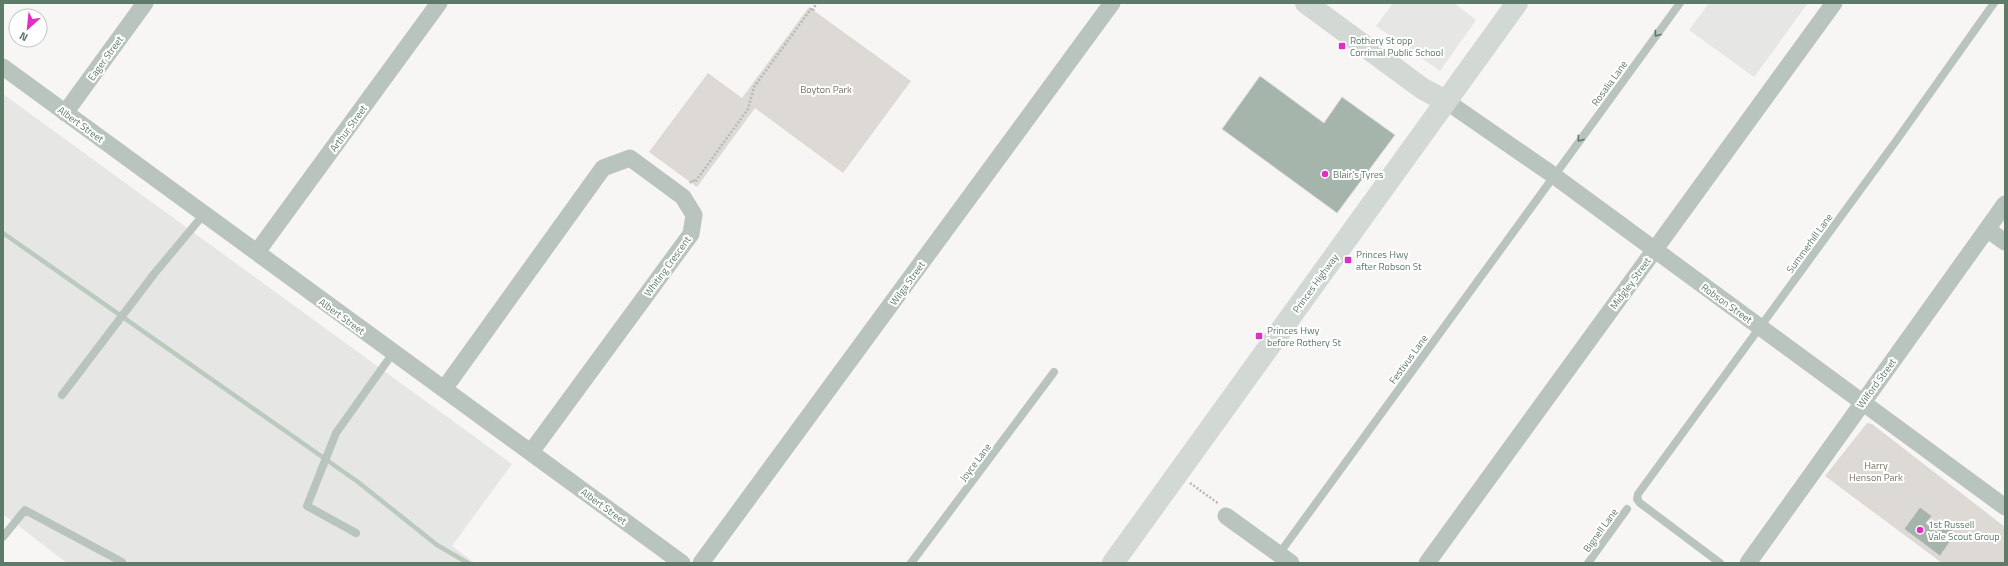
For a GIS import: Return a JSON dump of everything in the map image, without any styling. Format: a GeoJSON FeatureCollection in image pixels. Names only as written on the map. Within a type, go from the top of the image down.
{"type":"FeatureCollection","features":[{"type":"Feature","properties":{"kind":"main road"},"geometry":{"type":"LineString","coordinates":[[1306,3],[1424,89],[1446,101]]}},
{"type":"Feature","properties":{"kind":"main road","name":"Princes Highway"},"geometry":{"type":"LineString","coordinates":[[1113,563],[1517,3]]}},
{"type":"Feature","properties":{"kind":"street","name":"Eager Street"},"geometry":{"type":"LineString","coordinates":[[65,113],[145,3]]}},
{"type":"Feature","properties":{"kind":"street","name":"Arthur Street"},"geometry":{"type":"LineString","coordinates":[[257,252],[439,3]]}},
{"type":"Feature","properties":{"kind":"street","name":"Wilga Street"},"geometry":{"type":"LineString","coordinates":[[701,563],[1112,3]]}},
{"type":"Feature","properties":{"kind":"street","name":"Midgley Street"},"geometry":{"type":"LineString","coordinates":[[1427,563],[1834,3]]}},
{"type":"Feature","properties":{"kind":"street","name":"Albert Street"},"geometry":{"type":"LineString","coordinates":[[3,67],[682,563]]}},
{"type":"Feature","properties":{"kind":"street","name":"Robson Street"},"geometry":{"type":"LineString","coordinates":[[1446,101],[1553,176],[1760,326],[2005,507]]}},
{"type":"Feature","properties":{"kind":"street","name":"Whiting Crescent"},"geometry":{"type":"LineString","coordinates":[[444,389],[603,168],[630,158],[681,196],[694,215],[691,234],[531,452]]}},
{"type":"Feature","properties":{"kind":"street","name":"Wilford Street"},"geometry":{"type":"LineString","coordinates":[[1748,563],[1862,401],[2005,204]]}},
{"type":"Feature","properties":{"kind":"street"},"geometry":{"type":"LineString","coordinates":[[1988,229],[2005,242]]}},
{"type":"Feature","properties":{"kind":"street"},"geometry":{"type":"LineString","coordinates":[[1223,510],[1285,559]]}},
{"type":"Feature","properties":{"kind":"lane","name":"Rosalia Lane"},"geometry":{"type":"LineString","coordinates":[[1553,176],[1680,3]]}},
{"type":"Feature","properties":{"kind":"lane","name":"Summerhill Lane"},"geometry":{"type":"LineString","coordinates":[[1720,563],[1640,503],[1637,499],[1638,494],[1896,141],[1994,3]]}},
{"type":"Feature","properties":{"kind":"lane","name":"Festivus Lane"},"geometry":{"type":"LineString","coordinates":[[1285,559],[1553,176]]}},
{"type":"Feature","properties":{"kind":"lane"},"geometry":{"type":"LineString","coordinates":[[62,395],[154,274],[204,214]]}},
{"type":"Feature","properties":{"kind":"lane"},"geometry":{"type":"LineString","coordinates":[[356,533],[307,506],[336,433],[393,353]]}},
{"type":"Feature","properties":{"kind":"lane","name":"Joyce Lane"},"geometry":{"type":"LineString","coordinates":[[911,563],[1054,372]]}},
{"type":"Feature","properties":{"kind":"lane","name":"Bignell Lane"},"geometry":{"type":"LineString","coordinates":[[1588,563],[1627,509]]}},
{"type":"Feature","properties":{"kind":"lane"},"geometry":{"type":"LineString","coordinates":[[3,537],[25,510],[122,562]]}},
{"type":"Feature","properties":{"kind":"path"},"geometry":{"type":"LineString","coordinates":[[681,196],[692,180],[694,182],[748,109],[754,87],[811,9],[813,11],[816,3]]}},
{"type":"Feature","properties":{"kind":"path"},"geometry":{"type":"LineString","coordinates":[[1190,483],[1223,510]]}},
{"type":"Feature","properties":{"kind":"shaded area"},"geometry":{"type":"Polygon","coordinates":[[[1393,3],[1454,3],[1476,20],[1440,71],[1376,26],[1393,3]]]}},
{"type":"Feature","properties":{"kind":"shaded area"},"geometry":{"type":"Polygon","coordinates":[[[1709,3],[1808,3],[1754,77],[1689,30],[1709,3]]]}},
{"type":"Feature","properties":{"kind":"shaded area"},"geometry":{"type":"Polygon","coordinates":[[[3,94],[512,464],[452,546],[475,563],[67,563],[3,514],[3,94]]]}},
{"type":"Feature","properties":{"kind":"green space","name":"Boyton Park"},"geometry":{"type":"Polygon","coordinates":[[[809,7],[911,81],[843,173],[755,108],[697,187],[649,152],[708,73],[742,98],[809,7]]]}},
{"type":"Feature","properties":{"kind":"green space","name":"Harry Henson Park"},"geometry":{"type":"Polygon","coordinates":[[[1867,423],[1872,424],[2005,527],[2005,563],[1942,563],[1825,476],[1867,423]]]}},
{"type":"Feature","properties":{"kind":"building","name":"Blair's Tyres"},"geometry":{"type":"Polygon","coordinates":[[[1260,76],[1324,123],[1342,97],[1395,135],[1337,213],[1222,129],[1260,76]]]}},
{"type":"Feature","properties":{"kind":"building","name":"1st Russell Vale Scout Group"},"geometry":{"type":"Polygon","coordinates":[[[1920,507],[1932,516],[1926,523],[1937,532],[1943,524],[1956,533],[1940,556],[1904,529],[1920,507]]]}},
{"type":"Feature","properties":{"kind":"waterway"},"geometry":{"type":"LineString","coordinates":[[3,233],[358,482],[437,545],[468,563]]}},
{"type":"Feature","properties":{"kind":"place","name":"Rothery St opp Corrimal Public School"},"geometry":{"type":"Point","coordinates":[1342,46]}},
{"type":"Feature","properties":{"kind":"place","name":"Blair's Tyres"},"geometry":{"type":"Point","coordinates":[1325,174]}},
{"type":"Feature","properties":{"kind":"place","name":"Princes Hwy after Robson St"},"geometry":{"type":"Point","coordinates":[1348,260]}},
{"type":"Feature","properties":{"kind":"place","name":"Princes Hwy before Rothery St"},"geometry":{"type":"Point","coordinates":[1259,336]}},
{"type":"Feature","properties":{"kind":"place","name":"1st Russell Vale Scout Group"},"geometry":{"type":"Point","coordinates":[1920,530]}}]}
